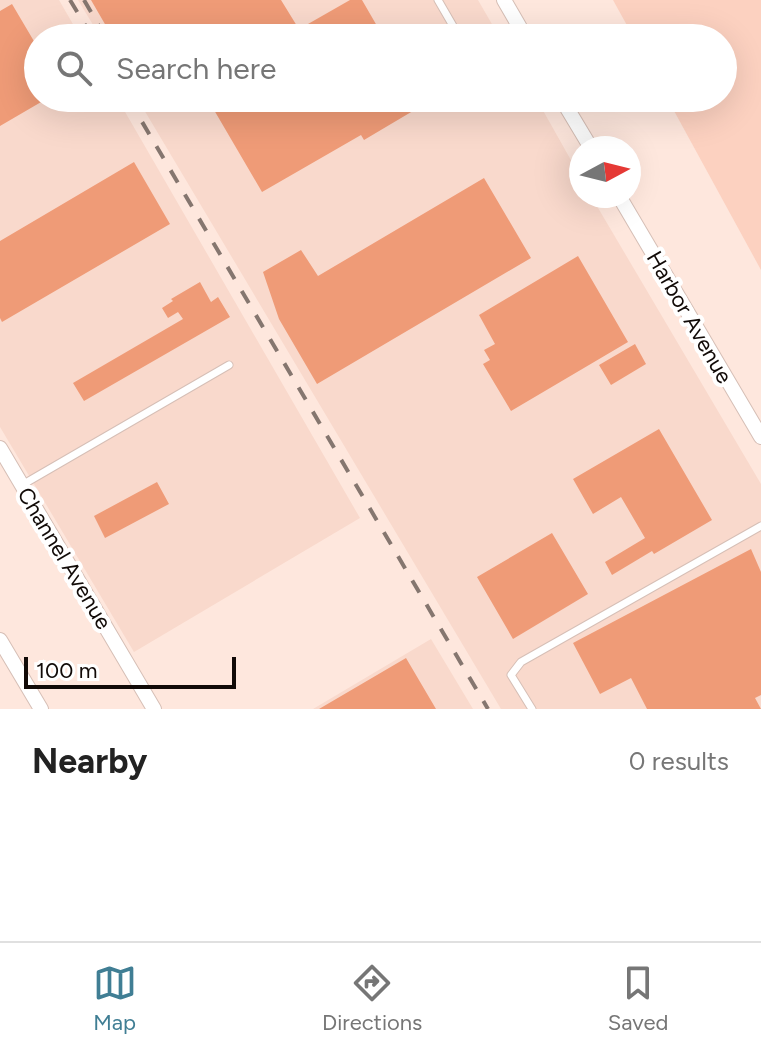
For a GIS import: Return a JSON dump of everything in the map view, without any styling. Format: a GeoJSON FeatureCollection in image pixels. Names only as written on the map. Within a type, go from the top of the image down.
{"type":"FeatureCollection","features":[{"type":"Feature","properties":{"kind":"street"},"geometry":{"type":"LineString","coordinates":[[504,0],[518,24]]}},
{"type":"Feature","properties":{"kind":"street"},"geometry":{"type":"LineString","coordinates":[[569,112],[584,136]]}},
{"type":"Feature","properties":{"kind":"street","name":"Harbor Avenue"},"geometry":{"type":"LineString","coordinates":[[626,208],[761,437]]}},
{"type":"Feature","properties":{"kind":"street","name":"Channel Avenue"},"geometry":{"type":"LineString","coordinates":[[0,448],[154,709]]}},
{"type":"Feature","properties":{"kind":"street"},"geometry":{"type":"LineString","coordinates":[[0,640],[41,709]]}},
{"type":"Feature","properties":{"kind":"lane"},"geometry":{"type":"LineString","coordinates":[[438,0],[452,24]]}},
{"type":"Feature","properties":{"kind":"lane"},"geometry":{"type":"LineString","coordinates":[[22,485],[229,365]]}},
{"type":"Feature","properties":{"kind":"lane"},"geometry":{"type":"LineString","coordinates":[[532,709],[511,675],[521,662],[761,526]]}},
{"type":"Feature","properties":{"kind":"shaded area"},"geometry":{"type":"Polygon","coordinates":[[[0,0],[59,0],[73,24],[24,24],[24,112],[125,112],[360,518],[134,652],[0,427],[0,0]]]}},
{"type":"Feature","properties":{"kind":"shaded area"},"geometry":{"type":"Polygon","coordinates":[[[78,0],[478,0],[492,24],[93,24],[78,0]]]}},
{"type":"Feature","properties":{"kind":"shaded area"},"geometry":{"type":"Polygon","coordinates":[[[613,0],[761,0],[761,270],[675,112],[737,112],[737,24],[626,24],[613,0]]]}},
{"type":"Feature","properties":{"kind":"shaded area"},"geometry":{"type":"Polygon","coordinates":[[[145,112],[544,112],[569,157],[569,208],[598,208],[761,484],[761,709],[501,709],[145,112]]]}},
{"type":"Feature","properties":{"kind":"shaded area"},"geometry":{"type":"Polygon","coordinates":[[[431,639],[473,709],[313,709],[431,639]]]}},
{"type":"Feature","properties":{"kind":"building"},"geometry":{"type":"Polygon","coordinates":[[[91,0],[281,0],[296,24],[105,24],[91,0]]]}},
{"type":"Feature","properties":{"kind":"building"},"geometry":{"type":"Polygon","coordinates":[[[350,0],[362,0],[376,24],[308,24],[350,0]]]}},
{"type":"Feature","properties":{"kind":"building"},"geometry":{"type":"Polygon","coordinates":[[[12,4],[24,24],[24,112],[0,126],[0,11],[12,4]]]}},
{"type":"Feature","properties":{"kind":"building"},"geometry":{"type":"Polygon","coordinates":[[[215,112],[411,112],[364,140],[361,135],[262,192],[215,112]]]}},
{"type":"Feature","properties":{"kind":"building"},"geometry":{"type":"Polygon","coordinates":[[[134,162],[170,224],[2,322],[0,241],[134,162]]]}},
{"type":"Feature","properties":{"kind":"building"},"geometry":{"type":"Polygon","coordinates":[[[484,178],[531,258],[317,384],[279,319],[263,272],[301,250],[318,276],[484,178]]]}},
{"type":"Feature","properties":{"kind":"building"},"geometry":{"type":"Polygon","coordinates":[[[578,256],[628,342],[511,411],[483,364],[490,360],[484,350],[495,344],[479,315],[578,256]]]}},
{"type":"Feature","properties":{"kind":"building"},"geometry":{"type":"Polygon","coordinates":[[[200,282],[211,302],[218,297],[230,317],[84,401],[73,383],[183,319],[178,312],[168,318],[162,308],[200,282]]]}},
{"type":"Feature","properties":{"kind":"building"},"geometry":{"type":"Polygon","coordinates":[[[635,344],[646,364],[611,385],[599,365],[635,344]]]}},
{"type":"Feature","properties":{"kind":"building"},"geometry":{"type":"Polygon","coordinates":[[[659,429],[712,520],[612,575],[605,562],[645,538],[621,497],[593,514],[573,479],[659,429]]]}},
{"type":"Feature","properties":{"kind":"building"},"geometry":{"type":"Polygon","coordinates":[[[157,482],[169,504],[105,538],[94,516],[157,482]]]}},
{"type":"Feature","properties":{"kind":"building"},"geometry":{"type":"Polygon","coordinates":[[[552,533],[588,594],[513,639],[477,577],[552,533]]]}},
{"type":"Feature","properties":{"kind":"building"},"geometry":{"type":"Polygon","coordinates":[[[751,549],[761,572],[761,695],[755,698],[761,709],[647,709],[631,678],[600,694],[573,643],[751,549]]]}},
{"type":"Feature","properties":{"kind":"building"},"geometry":{"type":"Polygon","coordinates":[[[406,658],[436,709],[319,709],[406,658]]]}},
{"type":"Feature","properties":{"kind":"railway"},"geometry":{"type":"LineString","coordinates":[[70,0],[85,24]]}},
{"type":"Feature","properties":{"kind":"railway"},"geometry":{"type":"LineString","coordinates":[[84,0],[98,24]]}},
{"type":"Feature","properties":{"kind":"railway"},"geometry":{"type":"LineString","coordinates":[[136,112],[488,709]]}}]}
